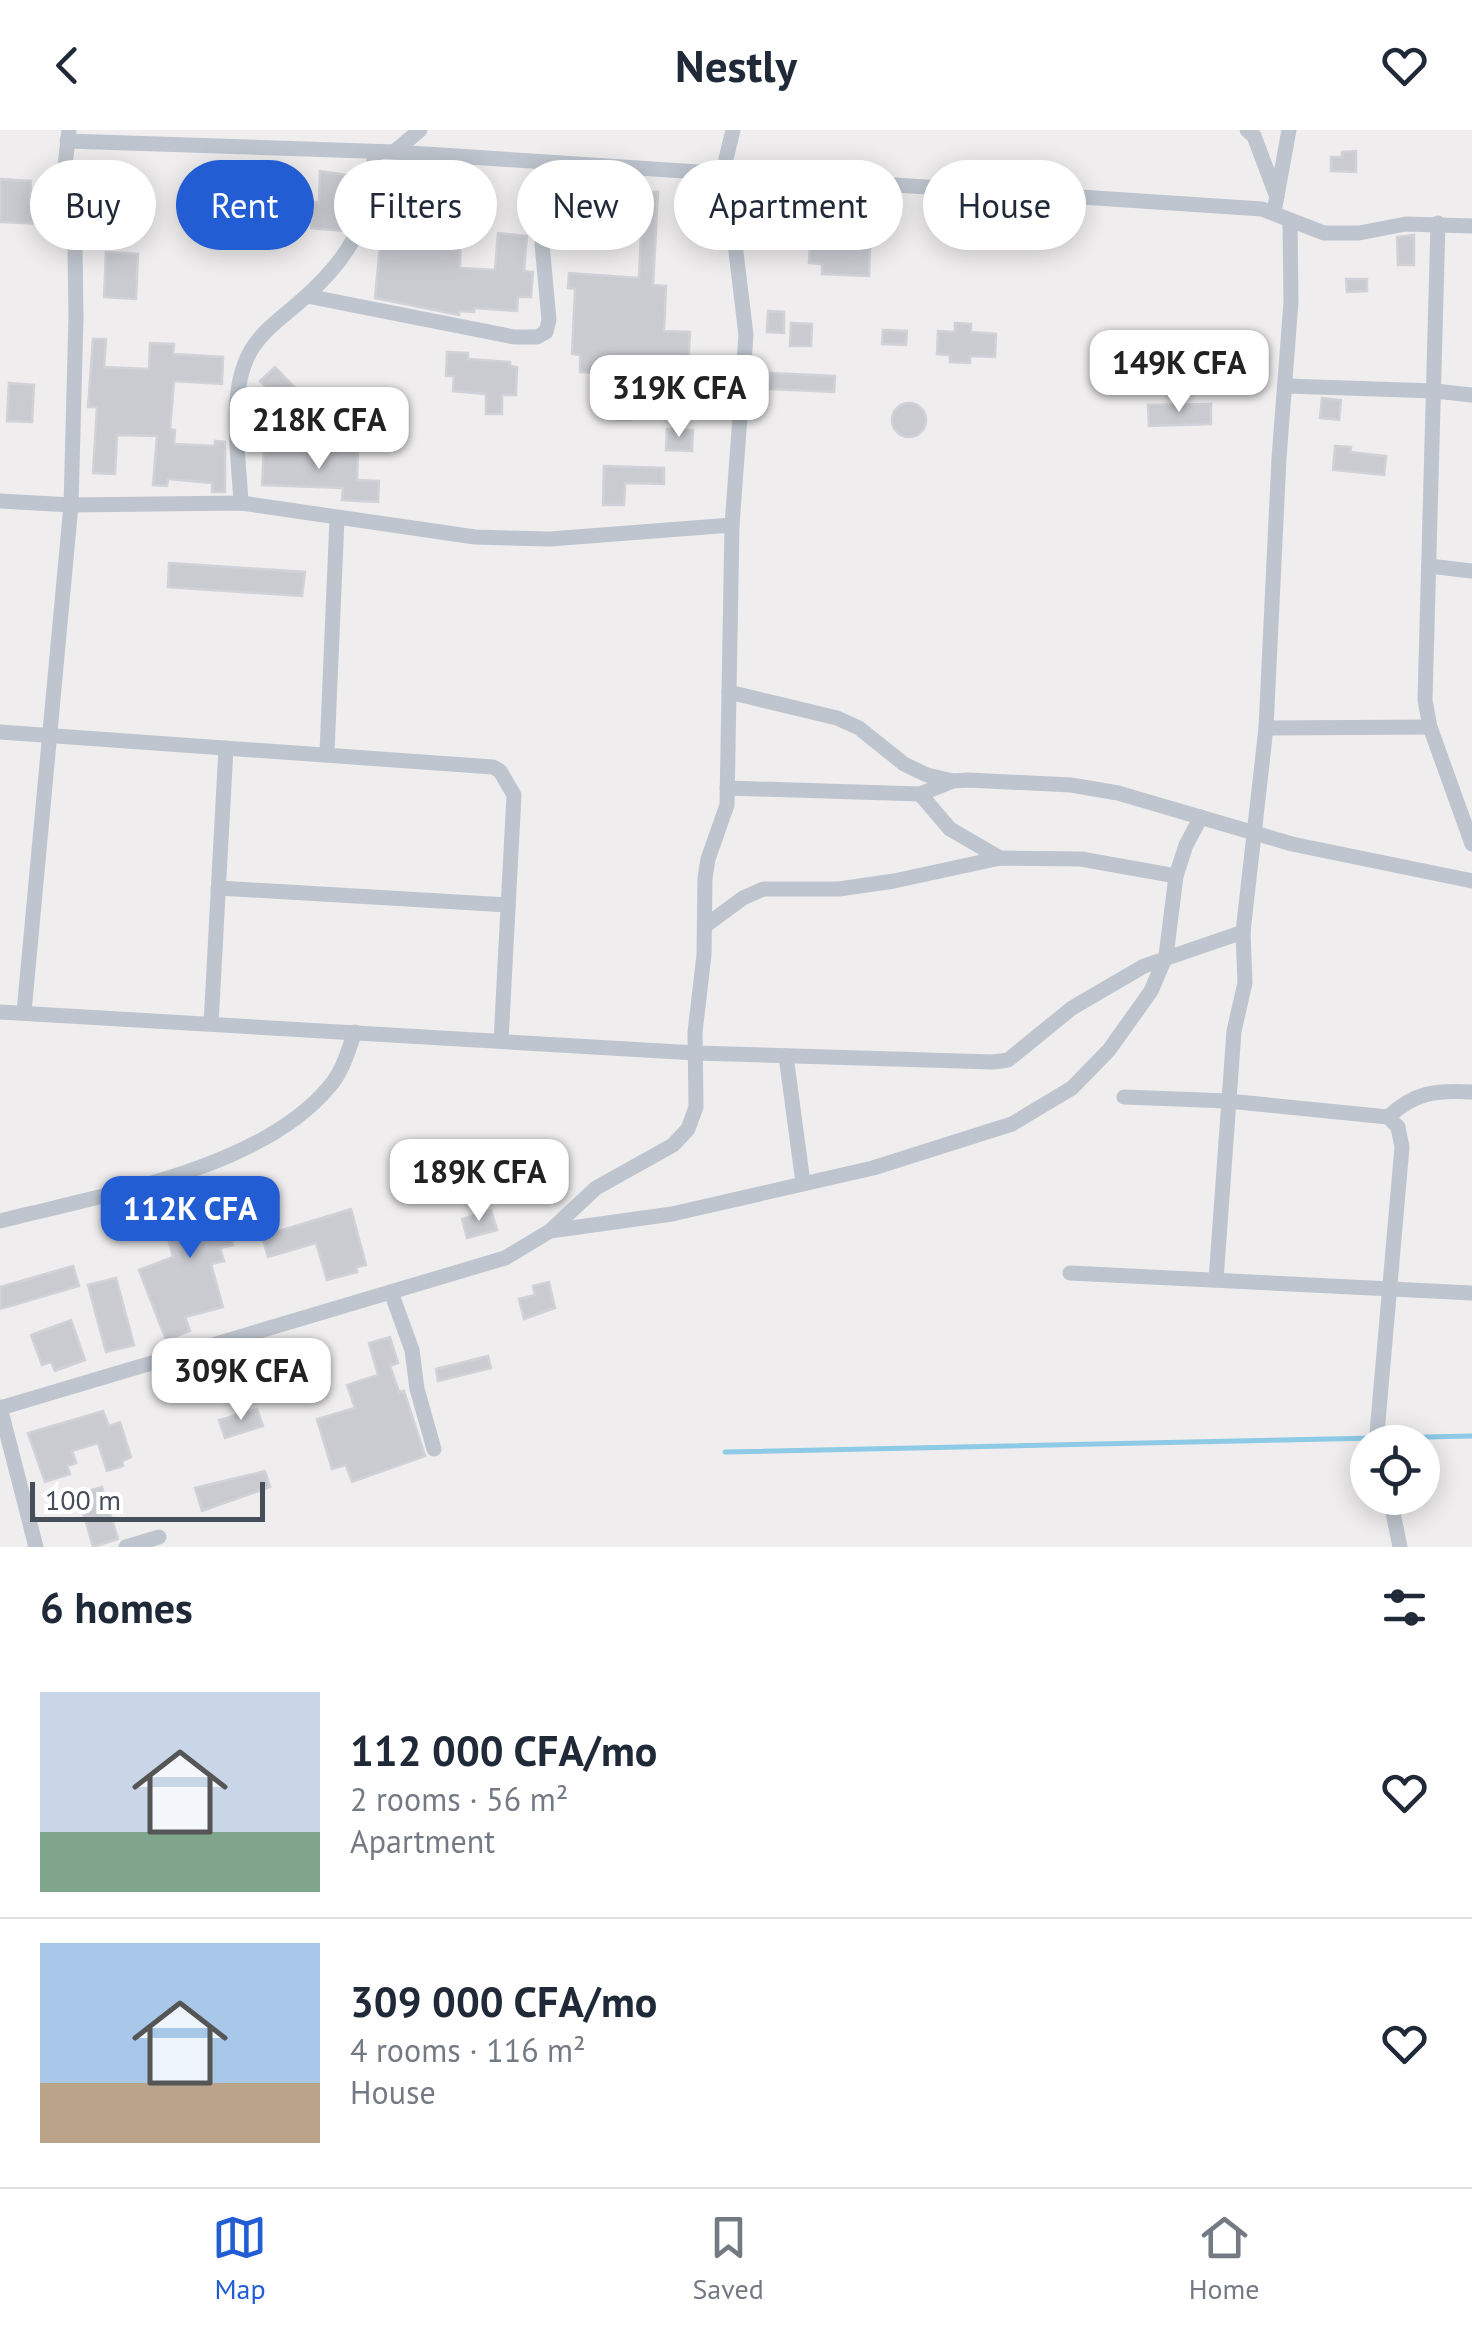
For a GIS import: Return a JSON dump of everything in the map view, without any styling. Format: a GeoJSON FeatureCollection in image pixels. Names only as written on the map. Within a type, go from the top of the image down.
{"type":"FeatureCollection","features":[{"type":"Feature","properties":{"kind":"street"},"geometry":{"type":"LineString","coordinates":[[394,152],[420,130]]}},
{"type":"Feature","properties":{"kind":"street"},"geometry":{"type":"LineString","coordinates":[[726,160],[734,130]]}},
{"type":"Feature","properties":{"kind":"street"},"geometry":{"type":"LineString","coordinates":[[1247,130],[1254,136],[1276,204],[1290,221],[1324,233],[1358,233],[1406,224],[1472,226]]}},
{"type":"Feature","properties":{"kind":"street"},"geometry":{"type":"LineString","coordinates":[[1276,204],[1290,130]]}},
{"type":"Feature","properties":{"kind":"street"},"geometry":{"type":"LineString","coordinates":[[24,1012],[71,505],[76,371],[75,249],[66,195],[68,136],[517,161]]}},
{"type":"Feature","properties":{"kind":"street"},"geometry":{"type":"LineString","coordinates":[[240,503],[238,410],[250,353],[267,330],[334,270],[360,232],[371,190],[375,152]]}},
{"type":"Feature","properties":{"kind":"street"},"geometry":{"type":"LineString","coordinates":[[903,186],[1276,204]]}},
{"type":"Feature","properties":{"kind":"street"},"geometry":{"type":"LineString","coordinates":[[1216,1280],[1234,1032],[1244,983],[1244,932],[1266,728],[1291,302],[1290,221]]}},
{"type":"Feature","properties":{"kind":"street"},"geometry":{"type":"LineString","coordinates":[[1438,223],[1425,700],[1430,727],[1472,844]]}},
{"type":"Feature","properties":{"kind":"street"},"geometry":{"type":"LineString","coordinates":[[308,296],[514,338],[538,338],[546,332],[549,320],[543,250]]}},
{"type":"Feature","properties":{"kind":"street"},"geometry":{"type":"LineString","coordinates":[[36,1547],[0,1408],[506,1258],[550,1231],[596,1188],[672,1145],[688,1129],[696,1107],[695,1032],[706,926],[708,859],[727,805],[732,525],[746,334],[736,250]]}},
{"type":"Feature","properties":{"kind":"street"},"geometry":{"type":"LineString","coordinates":[[1287,386],[1435,390],[1472,395]]}},
{"type":"Feature","properties":{"kind":"street"},"geometry":{"type":"LineString","coordinates":[[0,501],[71,505],[240,503],[475,536],[550,539],[732,525]]}},
{"type":"Feature","properties":{"kind":"street"},"geometry":{"type":"LineString","coordinates":[[327,752],[337,518]]}},
{"type":"Feature","properties":{"kind":"street"},"geometry":{"type":"LineString","coordinates":[[1430,566],[1472,570]]}},
{"type":"Feature","properties":{"kind":"street"},"geometry":{"type":"LineString","coordinates":[[729,692],[837,718],[859,728],[904,764],[953,782],[1008,780],[1118,792],[1382,865],[1472,881]]}},
{"type":"Feature","properties":{"kind":"street"},"geometry":{"type":"LineString","coordinates":[[1266,728],[1430,727]]}},
{"type":"Feature","properties":{"kind":"street"},"geometry":{"type":"LineString","coordinates":[[0,732],[327,752],[492,767],[500,771],[514,796],[501,1041]]}},
{"type":"Feature","properties":{"kind":"street"},"geometry":{"type":"LineString","coordinates":[[210,1024],[226,748]]}},
{"type":"Feature","properties":{"kind":"street"},"geometry":{"type":"LineString","coordinates":[[727,788],[920,794],[953,782]]}},
{"type":"Feature","properties":{"kind":"street"},"geometry":{"type":"LineString","coordinates":[[920,794],[950,828],[1000,858]]}},
{"type":"Feature","properties":{"kind":"street"},"geometry":{"type":"LineString","coordinates":[[550,1231],[672,1214],[873,1168],[1012,1124],[1072,1088],[1109,1050],[1141,1006],[1166,956],[1176,876],[1201,817]]}},
{"type":"Feature","properties":{"kind":"street"},"geometry":{"type":"LineString","coordinates":[[706,926],[744,898],[763,890],[839,889],[1000,858],[1081,859],[1176,876]]}},
{"type":"Feature","properties":{"kind":"street"},"geometry":{"type":"LineString","coordinates":[[218,888],[508,905]]}},
{"type":"Feature","properties":{"kind":"street"},"geometry":{"type":"LineString","coordinates":[[0,1012],[696,1053],[1008,1060],[1072,1008],[1144,966],[1244,932]]}},
{"type":"Feature","properties":{"kind":"street"},"geometry":{"type":"LineString","coordinates":[[0,1221],[132,1187],[256,1145],[328,1090],[340,1072],[355,1032]]}},
{"type":"Feature","properties":{"kind":"street"},"geometry":{"type":"LineString","coordinates":[[786,1056],[803,1183]]}},
{"type":"Feature","properties":{"kind":"street"},"geometry":{"type":"LineString","coordinates":[[1388,1116],[1406,1100],[1424,1093],[1472,1092]]}},
{"type":"Feature","properties":{"kind":"street"},"geometry":{"type":"LineString","coordinates":[[1124,1096],[1388,1116],[1398,1127],[1402,1147],[1378,1425]]}},
{"type":"Feature","properties":{"kind":"street"},"geometry":{"type":"LineString","coordinates":[[1070,1273],[1472,1293]]}},
{"type":"Feature","properties":{"kind":"street"},"geometry":{"type":"LineString","coordinates":[[391,1292],[412,1350],[417,1389],[434,1449]]}},
{"type":"Feature","properties":{"kind":"street"},"geometry":{"type":"LineString","coordinates":[[1393,1515],[1400,1547]]}},
{"type":"Feature","properties":{"kind":"street"},"geometry":{"type":"LineString","coordinates":[[126,1547],[159,1537]]}},
{"type":"Feature","properties":{"kind":"building"},"geometry":{"type":"Polygon","coordinates":[[[1356,151],[1356,172],[1331,171],[1331,157],[1356,151]]]}},
{"type":"Feature","properties":{"kind":"building"},"geometry":{"type":"Polygon","coordinates":[[[320,171],[334,173],[334,230],[314,228],[314,202],[319,202],[320,171]]]}},
{"type":"Feature","properties":{"kind":"building"},"geometry":{"type":"Polygon","coordinates":[[[0,179],[30,181],[30,223],[0,222],[0,179]]]}},
{"type":"Feature","properties":{"kind":"building"},"geometry":{"type":"Polygon","coordinates":[[[654,192],[658,192],[653,285],[666,286],[664,331],[690,332],[688,366],[618,362],[618,373],[580,372],[580,355],[572,354],[575,289],[568,288],[569,273],[639,278],[640,250],[654,250],[654,192]]]}},
{"type":"Feature","properties":{"kind":"building"},"geometry":{"type":"Polygon","coordinates":[[[498,233],[517,235],[517,250],[526,250],[524,271],[533,272],[531,297],[518,297],[517,311],[474,308],[474,312],[459,311],[459,315],[375,298],[380,250],[460,250],[460,268],[495,270],[498,233]]]}},
{"type":"Feature","properties":{"kind":"building"},"geometry":{"type":"Polygon","coordinates":[[[1414,235],[1414,265],[1398,265],[1397,237],[1414,235]]]}},
{"type":"Feature","properties":{"kind":"building"},"geometry":{"type":"Polygon","coordinates":[[[810,250],[870,250],[869,276],[822,274],[822,264],[809,263],[810,250]]]}},
{"type":"Feature","properties":{"kind":"building"},"geometry":{"type":"Polygon","coordinates":[[[106,252],[138,254],[136,299],[104,297],[106,252]]]}},
{"type":"Feature","properties":{"kind":"building"},"geometry":{"type":"Polygon","coordinates":[[[1346,279],[1367,279],[1367,291],[1347,292],[1346,279]]]}},
{"type":"Feature","properties":{"kind":"building"},"geometry":{"type":"Polygon","coordinates":[[[768,311],[784,312],[784,333],[767,332],[768,311]]]}},
{"type":"Feature","properties":{"kind":"building"},"geometry":{"type":"Polygon","coordinates":[[[791,323],[812,324],[811,346],[790,346],[791,323]]]}},
{"type":"Feature","properties":{"kind":"building"},"geometry":{"type":"Polygon","coordinates":[[[955,323],[971,324],[971,332],[996,334],[995,357],[970,356],[970,363],[950,362],[950,355],[937,354],[938,331],[955,332],[955,323]]]}},
{"type":"Feature","properties":{"kind":"building"},"geometry":{"type":"Polygon","coordinates":[[[883,330],[907,331],[906,345],[882,344],[883,330]]]}},
{"type":"Feature","properties":{"kind":"building"},"geometry":{"type":"Polygon","coordinates":[[[93,339],[106,339],[104,367],[149,369],[150,343],[174,344],[173,354],[223,357],[222,384],[174,381],[170,429],[175,430],[174,444],[215,446],[215,441],[225,442],[225,492],[212,492],[212,483],[168,479],[167,486],[153,485],[157,436],[117,435],[115,474],[93,473],[97,407],[88,407],[93,339]]]}},
{"type":"Feature","properties":{"kind":"building"},"geometry":{"type":"Polygon","coordinates":[[[1207,349],[1207,365],[1145,366],[1145,350],[1207,349]]]}},
{"type":"Feature","properties":{"kind":"building"},"geometry":{"type":"Polygon","coordinates":[[[447,352],[468,353],[468,359],[510,362],[510,366],[517,367],[516,395],[502,395],[502,414],[486,414],[486,394],[453,391],[454,376],[446,376],[447,352]]]}},
{"type":"Feature","properties":{"kind":"building"},"geometry":{"type":"Polygon","coordinates":[[[275,367],[305,398],[291,412],[260,381],[275,367]]]}},
{"type":"Feature","properties":{"kind":"building"},"geometry":{"type":"Polygon","coordinates":[[[771,373],[835,376],[834,392],[770,389],[771,373]]]}},
{"type":"Feature","properties":{"kind":"building"},"geometry":{"type":"Polygon","coordinates":[[[9,383],[34,385],[32,422],[7,421],[9,383]]]}},
{"type":"Feature","properties":{"kind":"building"},"geometry":{"type":"Polygon","coordinates":[[[618,387],[631,387],[630,420],[617,420],[618,387]]]}},
{"type":"Feature","properties":{"kind":"building"},"geometry":{"type":"Polygon","coordinates":[[[1322,398],[1341,400],[1339,420],[1320,418],[1322,398]]]}},
{"type":"Feature","properties":{"kind":"building"},"geometry":{"type":"Polygon","coordinates":[[[909,403],[921,408],[926,420],[921,432],[909,437],[897,432],[892,420],[897,408],[909,403]]]}},
{"type":"Feature","properties":{"kind":"building"},"geometry":{"type":"Polygon","coordinates":[[[1211,404],[1211,424],[1149,426],[1148,405],[1211,404]]]}},
{"type":"Feature","properties":{"kind":"building"},"geometry":{"type":"Polygon","coordinates":[[[667,429],[693,430],[692,451],[666,450],[667,429]]]}},
{"type":"Feature","properties":{"kind":"building"},"geometry":{"type":"Polygon","coordinates":[[[1335,446],[1351,447],[1350,452],[1386,456],[1384,475],[1333,470],[1335,446]]]}},
{"type":"Feature","properties":{"kind":"building"},"geometry":{"type":"Polygon","coordinates":[[[309,447],[358,450],[357,480],[379,481],[378,502],[342,500],[343,488],[262,485],[264,449],[309,452],[309,447]]]}},
{"type":"Feature","properties":{"kind":"building"},"geometry":{"type":"Polygon","coordinates":[[[604,466],[664,468],[664,484],[625,483],[624,505],[603,505],[604,466]]]}},
{"type":"Feature","properties":{"kind":"building"},"geometry":{"type":"Polygon","coordinates":[[[169,563],[305,572],[302,596],[168,587],[169,563]]]}},
{"type":"Feature","properties":{"kind":"building"},"geometry":{"type":"Polygon","coordinates":[[[210,1179],[214,1191],[221,1189],[233,1245],[220,1248],[224,1261],[211,1264],[223,1307],[185,1317],[190,1331],[166,1340],[139,1270],[173,1257],[166,1231],[184,1226],[177,1201],[185,1199],[182,1187],[210,1179]]]}},
{"type":"Feature","properties":{"kind":"building"},"geometry":{"type":"Polygon","coordinates":[[[351,1209],[366,1265],[356,1267],[357,1272],[327,1280],[316,1243],[268,1257],[262,1236],[351,1209]]]}},
{"type":"Feature","properties":{"kind":"building"},"geometry":{"type":"Polygon","coordinates":[[[491,1210],[497,1230],[467,1238],[462,1219],[491,1210]]]}},
{"type":"Feature","properties":{"kind":"building"},"geometry":{"type":"Polygon","coordinates":[[[73,1266],[79,1286],[0,1309],[0,1287],[73,1266]]]}},
{"type":"Feature","properties":{"kind":"building"},"geometry":{"type":"Polygon","coordinates":[[[116,1278],[134,1345],[106,1352],[88,1285],[116,1278]]]}},
{"type":"Feature","properties":{"kind":"building"},"geometry":{"type":"Polygon","coordinates":[[[549,1282],[555,1308],[524,1319],[519,1299],[535,1295],[533,1286],[549,1282]]]}},
{"type":"Feature","properties":{"kind":"building"},"geometry":{"type":"Polygon","coordinates":[[[71,1320],[85,1360],[55,1371],[51,1362],[42,1365],[31,1335],[71,1320]]]}},
{"type":"Feature","properties":{"kind":"building"},"geometry":{"type":"Polygon","coordinates":[[[390,1337],[398,1363],[390,1366],[399,1392],[404,1391],[425,1456],[352,1482],[346,1465],[332,1469],[317,1419],[355,1408],[347,1385],[378,1375],[369,1343],[390,1337]]]}},
{"type":"Feature","properties":{"kind":"building"},"geometry":{"type":"Polygon","coordinates":[[[488,1356],[491,1368],[438,1381],[436,1369],[488,1356]]]}},
{"type":"Feature","properties":{"kind":"building"},"geometry":{"type":"Polygon","coordinates":[[[299,1360],[302,1372],[280,1379],[276,1367],[299,1360]]]}},
{"type":"Feature","properties":{"kind":"building"},"geometry":{"type":"Polygon","coordinates":[[[257,1409],[263,1426],[225,1438],[219,1420],[257,1409]]]}},
{"type":"Feature","properties":{"kind":"building"},"geometry":{"type":"Polygon","coordinates":[[[103,1411],[109,1426],[120,1422],[131,1457],[122,1461],[123,1466],[107,1471],[98,1443],[72,1451],[76,1463],[67,1466],[70,1474],[45,1482],[28,1433],[103,1411]]]}},
{"type":"Feature","properties":{"kind":"building"},"geometry":{"type":"Polygon","coordinates":[[[265,1471],[270,1487],[202,1511],[195,1488],[265,1471]]]}},
{"type":"Feature","properties":{"kind":"building"},"geometry":{"type":"Polygon","coordinates":[[[102,1487],[118,1539],[93,1547],[78,1494],[102,1487]]]}},
{"type":"Feature","properties":{"kind":"waterway"},"geometry":{"type":"LineString","coordinates":[[725,1452],[1472,1436]]}}]}
